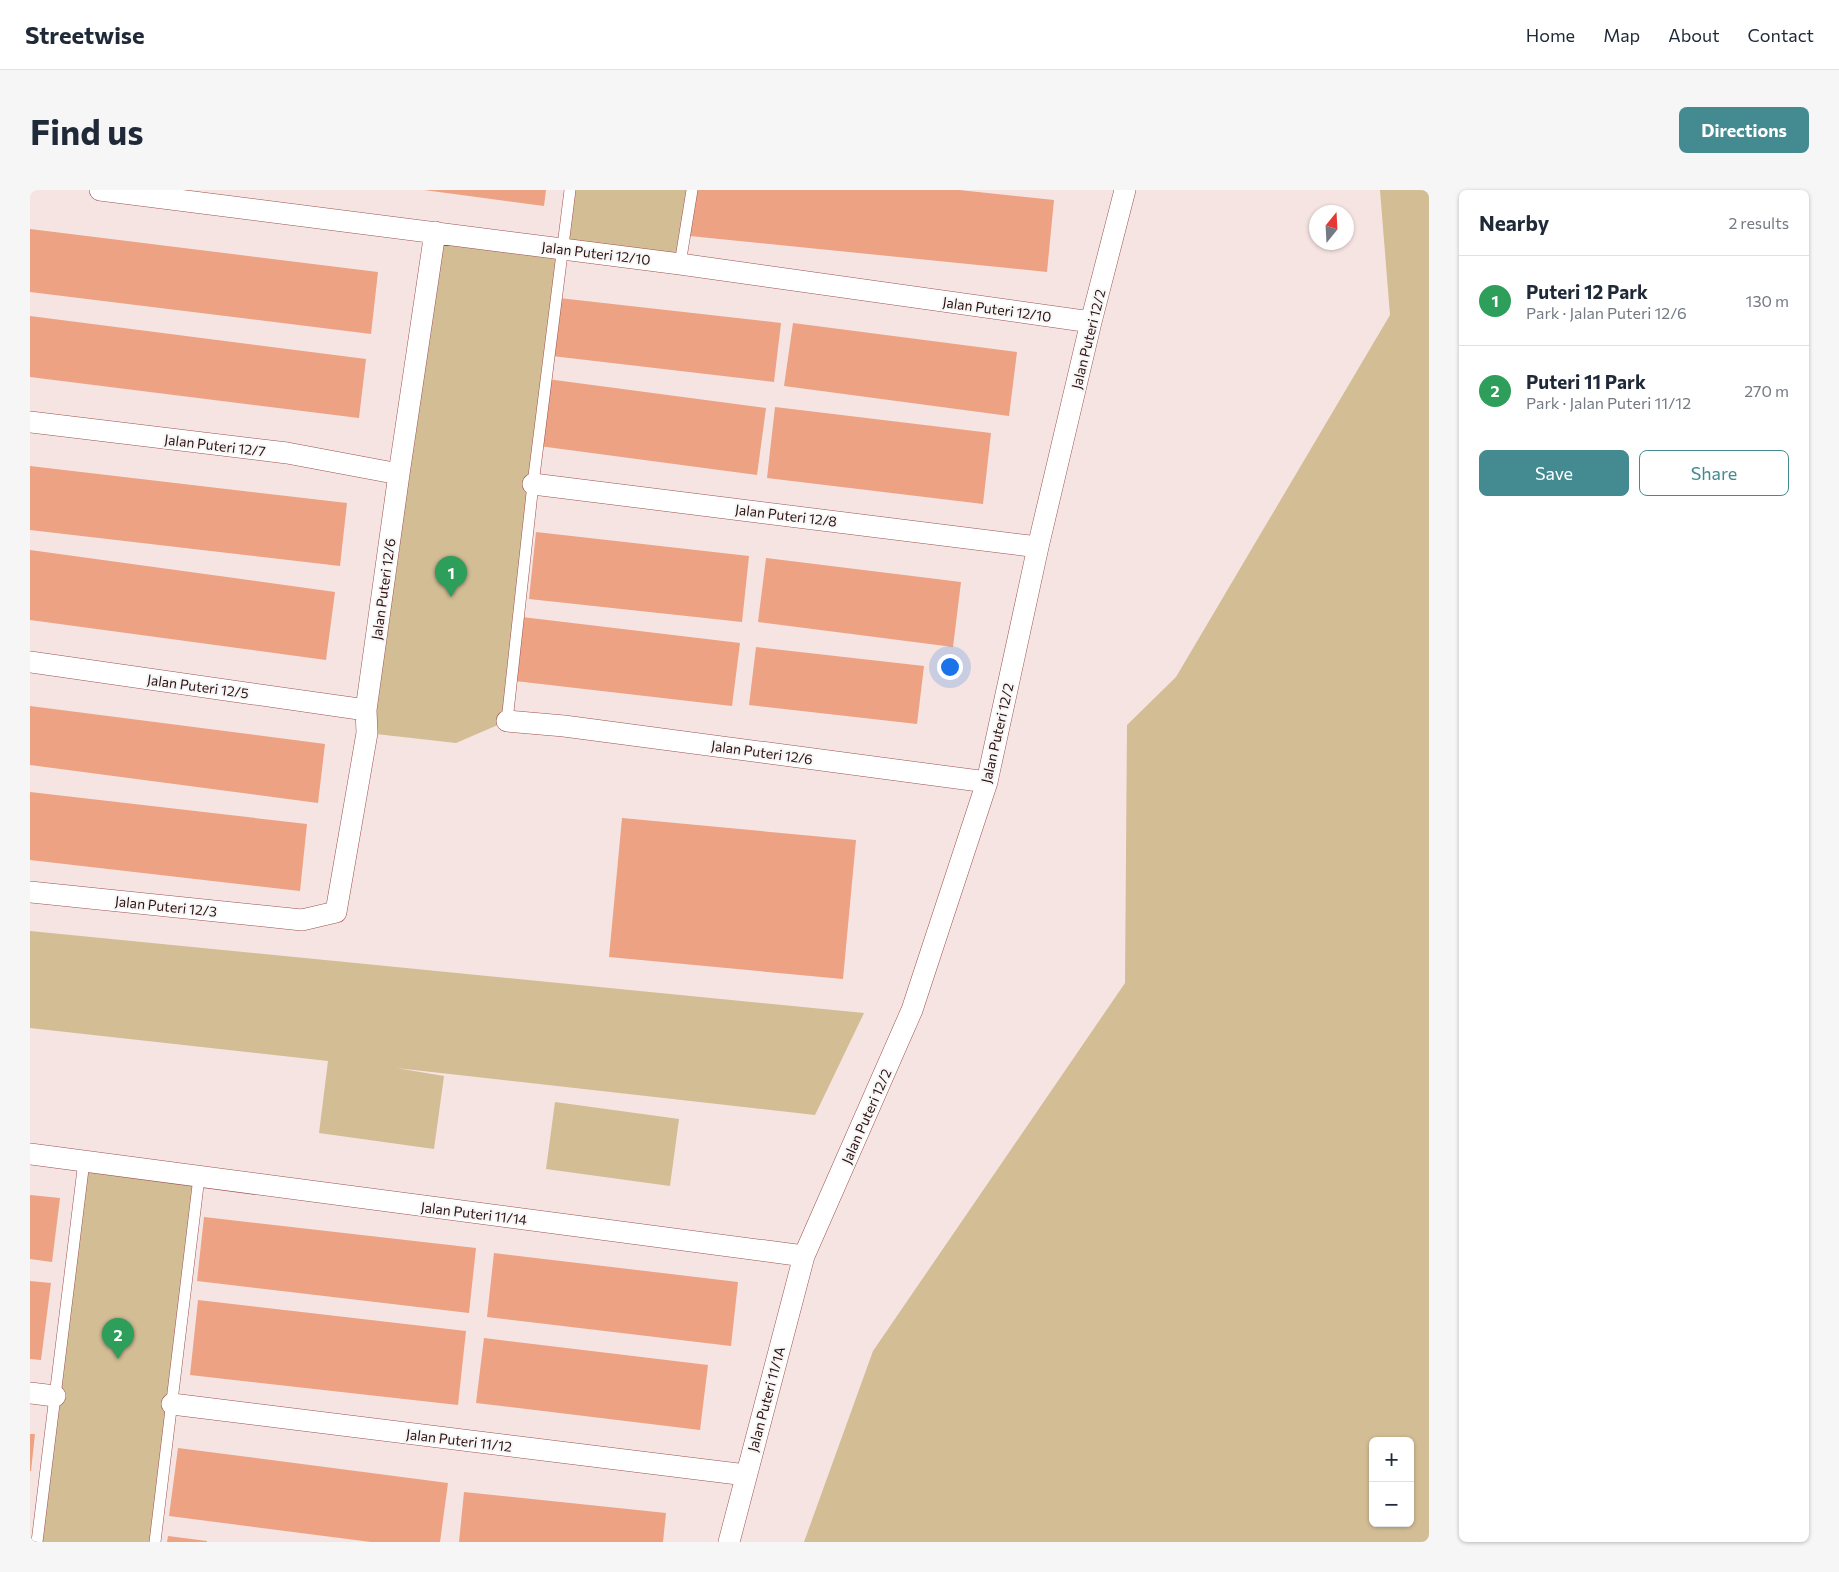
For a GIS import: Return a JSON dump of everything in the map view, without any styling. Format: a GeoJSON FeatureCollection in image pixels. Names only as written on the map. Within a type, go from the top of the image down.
{"type":"FeatureCollection","features":[{"type":"Feature","properties":{"kind":"street","name":"Jalan Puteri 12/10"},"geometry":{"type":"LineString","coordinates":[[100,190],[680,264],[1091,322]]}},
{"type":"Feature","properties":{"kind":"street","name":"Jalan Puteri 12/2"},"geometry":{"type":"LineString","coordinates":[[804,1256],[912,1010],[987,782],[1038,547],[1091,322],[1126,190]]}},
{"type":"Feature","properties":{"kind":"street","name":"Jalan Puteri 12/6"},"geometry":{"type":"LineString","coordinates":[[302,920],[336,912],[366,733],[366,710],[435,232]]}},
{"type":"Feature","properties":{"kind":"street","name":"Jalan Puteri 12/7"},"geometry":{"type":"LineString","coordinates":[[30,422],[287,453],[399,474]]}},
{"type":"Feature","properties":{"kind":"street","name":"Jalan Puteri 12/8"},"geometry":{"type":"LineString","coordinates":[[533,484],[1038,547]]}},
{"type":"Feature","properties":{"kind":"street","name":"Jalan Puteri 12/5"},"geometry":{"type":"LineString","coordinates":[[30,662],[366,710]]}},
{"type":"Feature","properties":{"kind":"street","name":"Jalan Puteri 12/6"},"geometry":{"type":"LineString","coordinates":[[507,721],[564,726],[987,782]]}},
{"type":"Feature","properties":{"kind":"street","name":"Jalan Puteri 12/3"},"geometry":{"type":"LineString","coordinates":[[30,892],[302,920]]}},
{"type":"Feature","properties":{"kind":"street","name":"Jalan Puteri 11/14"},"geometry":{"type":"LineString","coordinates":[[30,1154],[804,1256]]}},
{"type":"Feature","properties":{"kind":"street","name":"Jalan Puteri 11/1A"},"geometry":{"type":"LineString","coordinates":[[730,1542],[804,1256]]}},
{"type":"Feature","properties":{"kind":"street"},"geometry":{"type":"LineString","coordinates":[[30,1393],[55,1396]]}},
{"type":"Feature","properties":{"kind":"street","name":"Jalan Puteri 11/12"},"geometry":{"type":"LineString","coordinates":[[172,1404],[746,1475]]}},
{"type":"Feature","properties":{"kind":"lane"},"geometry":{"type":"LineString","coordinates":[[507,721],[533,484],[564,250],[570,190]]}},
{"type":"Feature","properties":{"kind":"lane"},"geometry":{"type":"LineString","coordinates":[[680,264],[692,190]]}},
{"type":"Feature","properties":{"kind":"lane"},"geometry":{"type":"LineString","coordinates":[[37,1542],[84,1161]]}},
{"type":"Feature","properties":{"kind":"lane"},"geometry":{"type":"LineString","coordinates":[[155,1542],[199,1177]]}},
{"type":"Feature","properties":{"kind":"shaded area"},"geometry":{"type":"Polygon","coordinates":[[[570,190],[689,190],[680,264],[564,250],[570,190]]]}},
{"type":"Feature","properties":{"kind":"shaded area"},"geometry":{"type":"Polygon","coordinates":[[[1380,190],[1429,190],[1429,1542],[804,1542],[873,1351],[1125,983],[1127,725],[1176,677],[1390,315],[1380,190]]]}},
{"type":"Feature","properties":{"kind":"shaded area"},"geometry":{"type":"Polygon","coordinates":[[[435,232],[564,250],[507,721],[456,743],[367,733],[435,232]]]}},
{"type":"Feature","properties":{"kind":"shaded area"},"geometry":{"type":"Polygon","coordinates":[[[30,931],[864,1013],[815,1115],[396,1068],[444,1076],[434,1149],[319,1133],[328,1061],[30,1028],[30,931]]]}},
{"type":"Feature","properties":{"kind":"shaded area"},"geometry":{"type":"Polygon","coordinates":[[[555,1102],[679,1119],[670,1186],[546,1169],[555,1102]]]}},
{"type":"Feature","properties":{"kind":"shaded area"},"geometry":{"type":"Polygon","coordinates":[[[84,1161],[199,1177],[155,1542],[37,1542],[84,1161]]]}},
{"type":"Feature","properties":{"kind":"building"},"geometry":{"type":"Polygon","coordinates":[[[424,190],[546,190],[544,206],[424,190]]]}},
{"type":"Feature","properties":{"kind":"building"},"geometry":{"type":"Polygon","coordinates":[[[695,190],[959,190],[1054,200],[1047,272],[690,236],[695,190]]]}},
{"type":"Feature","properties":{"kind":"building"},"geometry":{"type":"Polygon","coordinates":[[[30,229],[378,272],[371,334],[30,292],[30,229]]]}},
{"type":"Feature","properties":{"kind":"building"},"geometry":{"type":"Polygon","coordinates":[[[559,298],[781,323],[774,382],[552,356],[559,298]]]}},
{"type":"Feature","properties":{"kind":"building"},"geometry":{"type":"Polygon","coordinates":[[[30,316],[366,359],[359,418],[30,377],[30,316]]]}},
{"type":"Feature","properties":{"kind":"building"},"geometry":{"type":"Polygon","coordinates":[[[793,323],[1017,352],[1009,416],[784,386],[793,323]]]}},
{"type":"Feature","properties":{"kind":"building"},"geometry":{"type":"Polygon","coordinates":[[[547,379],[766,408],[757,475],[539,446],[547,379]]]}},
{"type":"Feature","properties":{"kind":"building"},"geometry":{"type":"Polygon","coordinates":[[[775,407],[991,433],[983,504],[767,478],[775,407]]]}},
{"type":"Feature","properties":{"kind":"building"},"geometry":{"type":"Polygon","coordinates":[[[30,466],[347,503],[340,566],[30,530],[30,466]]]}},
{"type":"Feature","properties":{"kind":"building"},"geometry":{"type":"Polygon","coordinates":[[[536,532],[749,556],[742,622],[529,599],[536,532]]]}},
{"type":"Feature","properties":{"kind":"building"},"geometry":{"type":"Polygon","coordinates":[[[30,550],[335,592],[326,660],[30,620],[30,550]]]}},
{"type":"Feature","properties":{"kind":"building"},"geometry":{"type":"Polygon","coordinates":[[[766,558],[961,582],[953,647],[758,622],[766,558]]]}},
{"type":"Feature","properties":{"kind":"building"},"geometry":{"type":"Polygon","coordinates":[[[522,617],[740,643],[732,706],[515,681],[522,617]]]}},
{"type":"Feature","properties":{"kind":"building"},"geometry":{"type":"Polygon","coordinates":[[[756,647],[924,666],[917,724],[749,705],[756,647]]]}},
{"type":"Feature","properties":{"kind":"building"},"geometry":{"type":"Polygon","coordinates":[[[30,706],[325,744],[318,803],[30,765],[30,706]]]}},
{"type":"Feature","properties":{"kind":"building"},"geometry":{"type":"Polygon","coordinates":[[[30,792],[307,824],[300,891],[30,860],[30,792]]]}},
{"type":"Feature","properties":{"kind":"building"},"geometry":{"type":"Polygon","coordinates":[[[622,818],[856,840],[843,979],[609,957],[622,818]]]}},
{"type":"Feature","properties":{"kind":"building"},"geometry":{"type":"Polygon","coordinates":[[[30,1195],[60,1198],[52,1262],[30,1259],[30,1195]]]}},
{"type":"Feature","properties":{"kind":"building"},"geometry":{"type":"Polygon","coordinates":[[[204,1217],[476,1248],[469,1313],[197,1281],[204,1217]]]}},
{"type":"Feature","properties":{"kind":"building"},"geometry":{"type":"Polygon","coordinates":[[[494,1253],[738,1282],[731,1346],[487,1317],[494,1253]]]}},
{"type":"Feature","properties":{"kind":"building"},"geometry":{"type":"Polygon","coordinates":[[[30,1281],[51,1283],[41,1360],[30,1359],[30,1281]]]}},
{"type":"Feature","properties":{"kind":"building"},"geometry":{"type":"Polygon","coordinates":[[[198,1300],[466,1331],[458,1405],[190,1375],[198,1300]]]}},
{"type":"Feature","properties":{"kind":"building"},"geometry":{"type":"Polygon","coordinates":[[[484,1338],[708,1365],[700,1430],[476,1403],[484,1338]]]}},
{"type":"Feature","properties":{"kind":"building"},"geometry":{"type":"Polygon","coordinates":[[[30,1434],[35,1434],[31,1471],[30,1471],[30,1434]]]}},
{"type":"Feature","properties":{"kind":"building"},"geometry":{"type":"Polygon","coordinates":[[[178,1448],[448,1483],[440,1542],[371,1542],[169,1516],[178,1448]]]}},
{"type":"Feature","properties":{"kind":"building"},"geometry":{"type":"Polygon","coordinates":[[[464,1492],[666,1513],[663,1542],[459,1542],[464,1492]]]}},
{"type":"Feature","properties":{"kind":"building"},"geometry":{"type":"Polygon","coordinates":[[[168,1536],[207,1541],[207,1542],[167,1542],[168,1536]]]}},
{"type":"Feature","properties":{"kind":"place","name":"Puteri 12 Park"},"geometry":{"type":"Point","coordinates":[451,597]}},
{"type":"Feature","properties":{"kind":"place","name":"Puteri 11 Park"},"geometry":{"type":"Point","coordinates":[118,1359]}}]}
